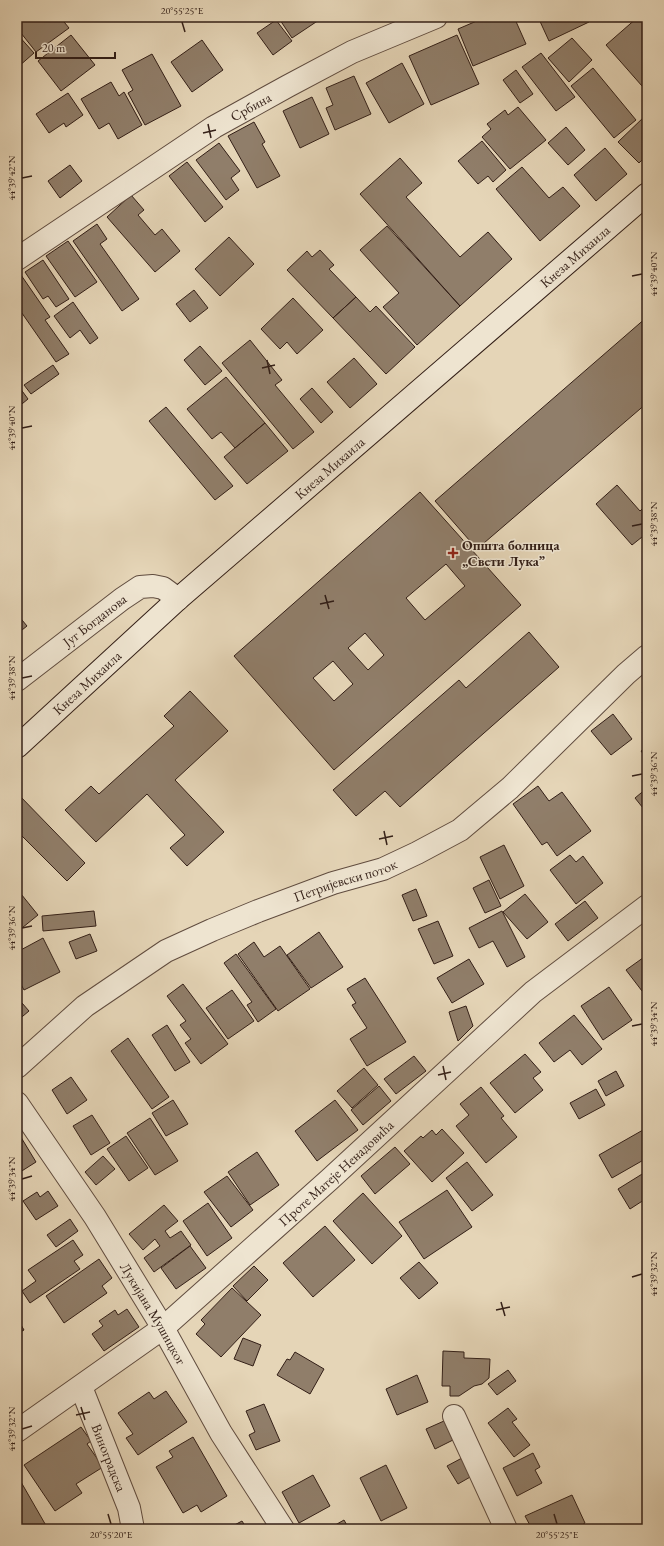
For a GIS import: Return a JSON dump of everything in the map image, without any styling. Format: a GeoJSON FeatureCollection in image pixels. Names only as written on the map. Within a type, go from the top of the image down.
{"type":"FeatureCollection","features":[{"type":"Feature","properties":{"kind":"street","name":"Србина"},"geometry":{"type":"LineString","coordinates":[[17,259],[214,127],[352,52],[436,17]]}},
{"type":"Feature","properties":{"kind":"street","name":"Кнеза Михаила"},"geometry":{"type":"LineString","coordinates":[[17,747],[178,599],[647,194]]}},
{"type":"Feature","properties":{"kind":"street","name":"Југ Богданова"},"geometry":{"type":"LineString","coordinates":[[17,680],[122,599],[140,587],[153,586],[163,588],[178,599]]}},
{"type":"Feature","properties":{"kind":"street","name":"Петријевски поток"},"geometry":{"type":"LineString","coordinates":[[17,1067],[85,1006],[166,951],[258,911],[333,883],[383,868],[417,853],[460,830],[510,788],[626,674],[647,656]]}},
{"type":"Feature","properties":{"kind":"street","name":"Проте Матеје Ненадовића"},"geometry":{"type":"LineString","coordinates":[[17,1431],[163,1328],[334,1175],[533,992],[647,906]]}},
{"type":"Feature","properties":{"kind":"street","name":"Лукијана Мушицког"},"geometry":{"type":"LineString","coordinates":[[17,1103],[95,1217],[163,1328],[221,1433],[283,1529]]}},
{"type":"Feature","properties":{"kind":"street","name":"Виноградска"},"geometry":{"type":"LineString","coordinates":[[81,1387],[128,1508],[133,1529]]}},
{"type":"Feature","properties":{"kind":"street"},"geometry":{"type":"LineString","coordinates":[[454,1416],[506,1529]]}},
{"type":"Feature","properties":{"kind":"building"},"geometry":{"type":"Polygon","coordinates":[[[25,17],[60,17],[69,28],[36,52],[17,28],[17,23],[25,17]]]}},
{"type":"Feature","properties":{"kind":"building"},"geometry":{"type":"Polygon","coordinates":[[[278,17],[322,17],[322,18],[292,38],[278,17]]]}},
{"type":"Feature","properties":{"kind":"building"},"geometry":{"type":"Polygon","coordinates":[[[486,17],[514,17],[526,44],[473,66],[458,29],[486,17]]]}},
{"type":"Feature","properties":{"kind":"building"},"geometry":{"type":"Polygon","coordinates":[[[538,17],[587,17],[589,22],[549,41],[538,17]]]}},
{"type":"Feature","properties":{"kind":"building"},"geometry":{"type":"Polygon","coordinates":[[[638,17],[647,17],[647,81],[642,86],[606,45],[638,17]]]}},
{"type":"Feature","properties":{"kind":"building"},"geometry":{"type":"Polygon","coordinates":[[[276,20],[292,41],[273,55],[257,33],[276,20]]]}},
{"type":"Feature","properties":{"kind":"building"},"geometry":{"type":"Polygon","coordinates":[[[17,34],[34,53],[18,67],[17,65],[17,34]]]}},
{"type":"Feature","properties":{"kind":"building"},"geometry":{"type":"Polygon","coordinates":[[[71,35],[95,65],[61,91],[38,61],[71,35]]]}},
{"type":"Feature","properties":{"kind":"building"},"geometry":{"type":"Polygon","coordinates":[[[457,35],[479,84],[431,105],[409,56],[457,35]]]}},
{"type":"Feature","properties":{"kind":"building"},"geometry":{"type":"Polygon","coordinates":[[[572,38],[592,60],[569,82],[548,58],[572,38]]]}},
{"type":"Feature","properties":{"kind":"building"},"geometry":{"type":"Polygon","coordinates":[[[202,40],[223,70],[192,92],[171,62],[202,40]]]}},
{"type":"Feature","properties":{"kind":"building"},"geometry":{"type":"Polygon","coordinates":[[[541,53],[575,97],[556,111],[522,67],[541,53]]]}},
{"type":"Feature","properties":{"kind":"building"},"geometry":{"type":"Polygon","coordinates":[[[152,54],[181,106],[145,125],[128,93],[133,90],[122,70],[152,54]]]}},
{"type":"Feature","properties":{"kind":"building"},"geometry":{"type":"Polygon","coordinates":[[[402,63],[424,104],[389,123],[366,83],[402,63]]]}},
{"type":"Feature","properties":{"kind":"building"},"geometry":{"type":"Polygon","coordinates":[[[593,68],[636,120],[614,138],[571,86],[593,68]]]}},
{"type":"Feature","properties":{"kind":"building"},"geometry":{"type":"Polygon","coordinates":[[[516,70],[533,94],[520,103],[503,80],[516,70]]]}},
{"type":"Feature","properties":{"kind":"building"},"geometry":{"type":"Polygon","coordinates":[[[354,76],[371,114],[335,130],[326,108],[333,105],[326,88],[354,76]]]}},
{"type":"Feature","properties":{"kind":"building"},"geometry":{"type":"Polygon","coordinates":[[[111,82],[119,96],[124,92],[142,125],[118,139],[109,123],[99,129],[81,99],[111,82]]]}},
{"type":"Feature","properties":{"kind":"building"},"geometry":{"type":"Polygon","coordinates":[[[68,93],[83,115],[66,127],[64,123],[49,133],[36,114],[68,93]]]}},
{"type":"Feature","properties":{"kind":"building"},"geometry":{"type":"Polygon","coordinates":[[[312,97],[329,134],[300,148],[283,111],[312,97]]]}},
{"type":"Feature","properties":{"kind":"building"},"geometry":{"type":"Polygon","coordinates":[[[17,104],[21,111],[17,113],[17,104]]]}},
{"type":"Feature","properties":{"kind":"building"},"geometry":{"type":"Polygon","coordinates":[[[518,107],[546,140],[510,169],[482,137],[491,129],[487,124],[505,110],[508,115],[518,107]]]}},
{"type":"Feature","properties":{"kind":"building"},"geometry":{"type":"Polygon","coordinates":[[[645,116],[647,118],[647,155],[639,163],[618,142],[645,116]]]}},
{"type":"Feature","properties":{"kind":"building"},"geometry":{"type":"Polygon","coordinates":[[[254,122],[265,142],[262,144],[280,176],[257,188],[228,136],[254,122]]]}},
{"type":"Feature","properties":{"kind":"building"},"geometry":{"type":"Polygon","coordinates":[[[566,127],[585,150],[568,165],[548,143],[566,127]]]}},
{"type":"Feature","properties":{"kind":"building"},"geometry":{"type":"Polygon","coordinates":[[[482,141],[506,170],[493,182],[488,176],[478,184],[458,161],[482,141]]]}},
{"type":"Feature","properties":{"kind":"building"},"geometry":{"type":"Polygon","coordinates":[[[219,143],[240,171],[231,178],[239,190],[226,200],[196,160],[219,143]]]}},
{"type":"Feature","properties":{"kind":"building"},"geometry":{"type":"Polygon","coordinates":[[[605,148],[627,174],[596,201],[574,175],[605,148]]]}},
{"type":"Feature","properties":{"kind":"building"},"geometry":{"type":"Polygon","coordinates":[[[400,158],[422,183],[406,197],[460,257],[488,232],[512,259],[460,306],[360,194],[400,158]]]}},
{"type":"Feature","properties":{"kind":"building"},"geometry":{"type":"Polygon","coordinates":[[[187,162],[223,207],[205,222],[169,176],[187,162]]]}},
{"type":"Feature","properties":{"kind":"building"},"geometry":{"type":"Polygon","coordinates":[[[70,165],[82,181],[60,198],[48,181],[70,165]]]}},
{"type":"Feature","properties":{"kind":"building"},"geometry":{"type":"Polygon","coordinates":[[[522,167],[549,198],[563,187],[580,206],[540,241],[496,189],[522,167]]]}},
{"type":"Feature","properties":{"kind":"building"},"geometry":{"type":"Polygon","coordinates":[[[131,195],[144,210],[138,215],[155,235],[162,229],[180,251],[155,272],[107,217],[131,195]]]}},
{"type":"Feature","properties":{"kind":"building"},"geometry":{"type":"Polygon","coordinates":[[[97,224],[107,239],[100,244],[139,299],[122,311],[73,241],[97,224]]]}},
{"type":"Feature","properties":{"kind":"building"},"geometry":{"type":"Polygon","coordinates":[[[387,226],[460,306],[417,345],[383,307],[399,293],[360,250],[387,226]]]}},
{"type":"Feature","properties":{"kind":"building"},"geometry":{"type":"Polygon","coordinates":[[[229,237],[254,264],[220,296],[195,269],[229,237]]]}},
{"type":"Feature","properties":{"kind":"building"},"geometry":{"type":"Polygon","coordinates":[[[68,241],[97,282],[75,297],[46,256],[68,241]]]}},
{"type":"Feature","properties":{"kind":"building"},"geometry":{"type":"Polygon","coordinates":[[[320,250],[334,265],[329,269],[356,297],[333,318],[287,270],[307,251],[312,257],[320,250]]]}},
{"type":"Feature","properties":{"kind":"building"},"geometry":{"type":"Polygon","coordinates":[[[43,260],[69,299],[56,307],[48,296],[43,299],[25,272],[43,260]]]}},
{"type":"Feature","properties":{"kind":"building"},"geometry":{"type":"Polygon","coordinates":[[[21,275],[50,317],[45,320],[69,354],[56,362],[17,306],[17,278],[21,275]]]}},
{"type":"Feature","properties":{"kind":"building"},"geometry":{"type":"Polygon","coordinates":[[[194,290],[208,308],[190,322],[176,304],[194,290]]]}},
{"type":"Feature","properties":{"kind":"building"},"geometry":{"type":"Polygon","coordinates":[[[356,297],[370,312],[376,306],[415,347],[386,374],[333,318],[356,297]]]}},
{"type":"Feature","properties":{"kind":"building"},"geometry":{"type":"Polygon","coordinates":[[[293,298],[323,330],[297,354],[287,342],[280,349],[261,329],[293,298]]]}},
{"type":"Feature","properties":{"kind":"building"},"geometry":{"type":"Polygon","coordinates":[[[73,302],[98,338],[90,344],[80,330],[70,338],[54,316],[73,302]]]}},
{"type":"Feature","properties":{"kind":"building"},"geometry":{"type":"Polygon","coordinates":[[[647,317],[647,403],[477,549],[435,501],[647,317]]]}},
{"type":"Feature","properties":{"kind":"building"},"geometry":{"type":"Polygon","coordinates":[[[250,340],[282,380],[275,385],[314,432],[293,449],[222,363],[250,340]]]}},
{"type":"Feature","properties":{"kind":"building"},"geometry":{"type":"Polygon","coordinates":[[[200,346],[222,371],[205,385],[184,360],[200,346]]]}},
{"type":"Feature","properties":{"kind":"building"},"geometry":{"type":"Polygon","coordinates":[[[354,358],[377,384],[350,408],[327,382],[354,358]]]}},
{"type":"Feature","properties":{"kind":"building"},"geometry":{"type":"Polygon","coordinates":[[[53,365],[59,374],[31,394],[24,385],[53,365]]]}},
{"type":"Feature","properties":{"kind":"building"},"geometry":{"type":"Polygon","coordinates":[[[226,377],[265,423],[235,448],[221,432],[212,439],[187,409],[226,377]]]}},
{"type":"Feature","properties":{"kind":"building"},"geometry":{"type":"Polygon","coordinates":[[[17,384],[28,399],[17,408],[17,384]]]}},
{"type":"Feature","properties":{"kind":"building"},"geometry":{"type":"Polygon","coordinates":[[[312,388],[333,412],[321,423],[300,399],[312,388]]]}},
{"type":"Feature","properties":{"kind":"building"},"geometry":{"type":"Polygon","coordinates":[[[166,407],[233,486],[215,500],[149,421],[166,407]]]}},
{"type":"Feature","properties":{"kind":"building"},"geometry":{"type":"Polygon","coordinates":[[[265,423],[288,451],[247,484],[224,457],[265,423]]]}},
{"type":"Feature","properties":{"kind":"building"},"geometry":{"type":"Polygon","coordinates":[[[617,485],[640,511],[647,504],[647,533],[632,545],[596,504],[617,485]]]}},
{"type":"Feature","properties":{"kind":"building"},"geometry":{"type":"Polygon","coordinates":[[[420,492],[521,605],[334,770],[234,656],[420,492]],[[446,564],[406,598],[425,620],[465,586],[446,564]],[[365,633],[348,648],[368,670],[384,655],[365,633]],[[333,661],[313,678],[334,701],[353,684],[333,661]]]}},
{"type":"Feature","properties":{"kind":"building"},"geometry":{"type":"Polygon","coordinates":[[[17,614],[27,626],[17,634],[17,614]]]}},
{"type":"Feature","properties":{"kind":"building"},"geometry":{"type":"Polygon","coordinates":[[[529,632],[559,667],[400,807],[385,791],[356,816],[333,790],[459,680],[466,688],[529,632]]]}},
{"type":"Feature","properties":{"kind":"building"},"geometry":{"type":"Polygon","coordinates":[[[190,691],[228,731],[175,780],[224,832],[187,866],[170,848],[185,835],[147,794],[96,842],[65,810],[91,786],[99,794],[174,726],[164,716],[190,691]]]}},
{"type":"Feature","properties":{"kind":"building"},"geometry":{"type":"Polygon","coordinates":[[[647,709],[647,719],[642,712],[647,709]]]}},
{"type":"Feature","properties":{"kind":"building"},"geometry":{"type":"Polygon","coordinates":[[[613,714],[632,739],[611,755],[591,731],[613,714]]]}},
{"type":"Feature","properties":{"kind":"building"},"geometry":{"type":"Polygon","coordinates":[[[647,747],[647,759],[641,751],[647,747]]]}},
{"type":"Feature","properties":{"kind":"building"},"geometry":{"type":"Polygon","coordinates":[[[538,786],[549,801],[562,792],[591,831],[557,856],[547,842],[542,845],[513,804],[538,786]]]}},
{"type":"Feature","properties":{"kind":"building"},"geometry":{"type":"Polygon","coordinates":[[[647,788],[647,813],[635,798],[647,788]]]}},
{"type":"Feature","properties":{"kind":"building"},"geometry":{"type":"Polygon","coordinates":[[[17,793],[85,863],[67,881],[17,831],[17,793]]]}},
{"type":"Feature","properties":{"kind":"building"},"geometry":{"type":"Polygon","coordinates":[[[504,845],[524,886],[500,899],[480,857],[504,845]]]}},
{"type":"Feature","properties":{"kind":"building"},"geometry":{"type":"Polygon","coordinates":[[[570,855],[576,862],[583,856],[603,883],[576,904],[550,870],[570,855]]]}},
{"type":"Feature","properties":{"kind":"building"},"geometry":{"type":"Polygon","coordinates":[[[489,880],[501,906],[485,913],[473,888],[489,880]]]}},
{"type":"Feature","properties":{"kind":"building"},"geometry":{"type":"Polygon","coordinates":[[[17,889],[38,915],[17,932],[17,889]]]}},
{"type":"Feature","properties":{"kind":"building"},"geometry":{"type":"Polygon","coordinates":[[[416,889],[427,916],[413,921],[402,895],[416,889]]]}},
{"type":"Feature","properties":{"kind":"building"},"geometry":{"type":"Polygon","coordinates":[[[525,894],[548,922],[527,939],[503,912],[525,894]]]}},
{"type":"Feature","properties":{"kind":"building"},"geometry":{"type":"Polygon","coordinates":[[[585,901],[598,918],[568,941],[555,924],[585,901]]]}},
{"type":"Feature","properties":{"kind":"building"},"geometry":{"type":"Polygon","coordinates":[[[94,911],[96,926],[43,931],[42,916],[94,911]]]}},
{"type":"Feature","properties":{"kind":"building"},"geometry":{"type":"Polygon","coordinates":[[[502,911],[525,957],[507,967],[493,941],[479,948],[469,928],[502,911]]]}},
{"type":"Feature","properties":{"kind":"building"},"geometry":{"type":"Polygon","coordinates":[[[438,921],[453,956],[434,964],[418,929],[438,921]]]}},
{"type":"Feature","properties":{"kind":"building"},"geometry":{"type":"Polygon","coordinates":[[[319,932],[343,967],[311,988],[287,955],[319,932]]]}},
{"type":"Feature","properties":{"kind":"building"},"geometry":{"type":"Polygon","coordinates":[[[90,934],[97,951],[76,959],[69,942],[90,934]]]}},
{"type":"Feature","properties":{"kind":"building"},"geometry":{"type":"Polygon","coordinates":[[[43,938],[60,972],[24,990],[17,977],[17,952],[43,938]]]}},
{"type":"Feature","properties":{"kind":"building"},"geometry":{"type":"Polygon","coordinates":[[[254,942],[264,957],[280,946],[310,989],[278,1011],[238,954],[254,942]]]}},
{"type":"Feature","properties":{"kind":"building"},"geometry":{"type":"Polygon","coordinates":[[[236,954],[276,1009],[258,1022],[247,1005],[252,1002],[224,963],[236,954]]]}},
{"type":"Feature","properties":{"kind":"building"},"geometry":{"type":"Polygon","coordinates":[[[647,955],[647,988],[642,991],[626,970],[647,955]]]}},
{"type":"Feature","properties":{"kind":"building"},"geometry":{"type":"Polygon","coordinates":[[[469,959],[484,984],[452,1003],[437,978],[469,959]]]}},
{"type":"Feature","properties":{"kind":"building"},"geometry":{"type":"Polygon","coordinates":[[[365,978],[406,1042],[367,1066],[350,1039],[367,1028],[352,1005],[356,1003],[347,989],[365,978]]]}},
{"type":"Feature","properties":{"kind":"building"},"geometry":{"type":"Polygon","coordinates":[[[183,984],[228,1044],[201,1064],[185,1043],[191,1039],[180,1025],[186,1021],[167,996],[183,984]]]}},
{"type":"Feature","properties":{"kind":"building"},"geometry":{"type":"Polygon","coordinates":[[[609,987],[632,1020],[603,1040],[581,1006],[609,987]]]}},
{"type":"Feature","properties":{"kind":"building"},"geometry":{"type":"Polygon","coordinates":[[[232,990],[254,1021],[228,1039],[206,1008],[232,990]]]}},
{"type":"Feature","properties":{"kind":"building"},"geometry":{"type":"Polygon","coordinates":[[[22,1003],[29,1011],[17,1021],[17,1006],[22,1003]]]}},
{"type":"Feature","properties":{"kind":"building"},"geometry":{"type":"Polygon","coordinates":[[[466,1006],[473,1026],[458,1041],[449,1012],[466,1006]]]}},
{"type":"Feature","properties":{"kind":"building"},"geometry":{"type":"Polygon","coordinates":[[[574,1015],[602,1049],[582,1065],[570,1050],[554,1062],[539,1043],[574,1015]]]}},
{"type":"Feature","properties":{"kind":"building"},"geometry":{"type":"Polygon","coordinates":[[[167,1025],[190,1062],[175,1071],[152,1035],[167,1025]]]}},
{"type":"Feature","properties":{"kind":"building"},"geometry":{"type":"Polygon","coordinates":[[[128,1038],[169,1097],[152,1109],[111,1051],[128,1038]]]}},
{"type":"Feature","properties":{"kind":"building"},"geometry":{"type":"Polygon","coordinates":[[[525,1054],[541,1072],[533,1078],[543,1090],[515,1113],[490,1083],[525,1054]]]}},
{"type":"Feature","properties":{"kind":"building"},"geometry":{"type":"Polygon","coordinates":[[[414,1056],[426,1071],[396,1094],[384,1079],[414,1056]]]}},
{"type":"Feature","properties":{"kind":"building"},"geometry":{"type":"Polygon","coordinates":[[[364,1068],[378,1085],[352,1108],[337,1091],[364,1068]]]}},
{"type":"Feature","properties":{"kind":"building"},"geometry":{"type":"Polygon","coordinates":[[[616,1071],[624,1086],[606,1096],[598,1081],[616,1071]]]}},
{"type":"Feature","properties":{"kind":"building"},"geometry":{"type":"Polygon","coordinates":[[[71,1077],[87,1100],[67,1114],[52,1090],[71,1077]]]}},
{"type":"Feature","properties":{"kind":"building"},"geometry":{"type":"Polygon","coordinates":[[[379,1086],[391,1101],[363,1125],[351,1110],[379,1086]]]}},
{"type":"Feature","properties":{"kind":"building"},"geometry":{"type":"Polygon","coordinates":[[[481,1087],[504,1116],[501,1118],[517,1137],[486,1163],[456,1126],[469,1115],[460,1104],[481,1087]]]}},
{"type":"Feature","properties":{"kind":"building"},"geometry":{"type":"Polygon","coordinates":[[[596,1089],[605,1105],[579,1119],[570,1103],[596,1089]]]}},
{"type":"Feature","properties":{"kind":"building"},"geometry":{"type":"Polygon","coordinates":[[[173,1100],[188,1124],[166,1136],[152,1113],[173,1100]]]}},
{"type":"Feature","properties":{"kind":"building"},"geometry":{"type":"Polygon","coordinates":[[[335,1100],[358,1130],[317,1161],[295,1131],[335,1100]]]}},
{"type":"Feature","properties":{"kind":"building"},"geometry":{"type":"Polygon","coordinates":[[[92,1115],[110,1143],[91,1155],[73,1126],[92,1115]]]}},
{"type":"Feature","properties":{"kind":"building"},"geometry":{"type":"Polygon","coordinates":[[[150,1118],[178,1161],[155,1175],[127,1133],[150,1118]]]}},
{"type":"Feature","properties":{"kind":"building"},"geometry":{"type":"Polygon","coordinates":[[[442,1129],[464,1153],[432,1182],[404,1151],[421,1136],[423,1138],[432,1130],[436,1135],[442,1129]]]}},
{"type":"Feature","properties":{"kind":"building"},"geometry":{"type":"Polygon","coordinates":[[[643,1130],[647,1138],[647,1158],[612,1178],[599,1155],[643,1130]]]}},
{"type":"Feature","properties":{"kind":"building"},"geometry":{"type":"Polygon","coordinates":[[[19,1134],[36,1162],[17,1174],[17,1135],[19,1134]]]}},
{"type":"Feature","properties":{"kind":"building"},"geometry":{"type":"Polygon","coordinates":[[[126,1136],[148,1168],[129,1181],[107,1149],[126,1136]]]}},
{"type":"Feature","properties":{"kind":"building"},"geometry":{"type":"Polygon","coordinates":[[[395,1147],[410,1164],[375,1194],[361,1176],[395,1147]]]}},
{"type":"Feature","properties":{"kind":"building"},"geometry":{"type":"Polygon","coordinates":[[[257,1152],[279,1185],[250,1205],[228,1172],[257,1152]]]}},
{"type":"Feature","properties":{"kind":"building"},"geometry":{"type":"Polygon","coordinates":[[[103,1156],[115,1169],[96,1185],[85,1172],[103,1156]]]}},
{"type":"Feature","properties":{"kind":"building"},"geometry":{"type":"Polygon","coordinates":[[[467,1162],[493,1195],[472,1211],[446,1178],[467,1162]]]}},
{"type":"Feature","properties":{"kind":"building"},"geometry":{"type":"Polygon","coordinates":[[[647,1171],[647,1198],[630,1209],[618,1189],[647,1171]]]}},
{"type":"Feature","properties":{"kind":"building"},"geometry":{"type":"Polygon","coordinates":[[[227,1176],[253,1210],[231,1227],[204,1192],[227,1176]]]}},
{"type":"Feature","properties":{"kind":"building"},"geometry":{"type":"Polygon","coordinates":[[[447,1190],[472,1227],[424,1259],[399,1222],[447,1190]]]}},
{"type":"Feature","properties":{"kind":"building"},"geometry":{"type":"Polygon","coordinates":[[[48,1191],[58,1206],[36,1220],[23,1201],[37,1192],[40,1197],[48,1191]]]}},
{"type":"Feature","properties":{"kind":"building"},"geometry":{"type":"Polygon","coordinates":[[[363,1193],[402,1236],[372,1264],[333,1221],[363,1193]]]}},
{"type":"Feature","properties":{"kind":"building"},"geometry":{"type":"Polygon","coordinates":[[[208,1203],[232,1238],[207,1256],[183,1221],[208,1203]]]}},
{"type":"Feature","properties":{"kind":"building"},"geometry":{"type":"Polygon","coordinates":[[[164,1205],[178,1221],[165,1231],[170,1238],[181,1231],[191,1245],[154,1272],[144,1258],[160,1246],[155,1239],[143,1250],[129,1234],[164,1205]]]}},
{"type":"Feature","properties":{"kind":"building"},"geometry":{"type":"Polygon","coordinates":[[[70,1219],[78,1231],[56,1247],[47,1235],[70,1219]]]}},
{"type":"Feature","properties":{"kind":"building"},"geometry":{"type":"Polygon","coordinates":[[[325,1226],[355,1260],[313,1297],[283,1263],[325,1226]]]}},
{"type":"Feature","properties":{"kind":"building"},"geometry":{"type":"Polygon","coordinates":[[[73,1240],[83,1255],[74,1261],[80,1269],[30,1303],[22,1291],[36,1281],[28,1270],[73,1240]]]}},
{"type":"Feature","properties":{"kind":"building"},"geometry":{"type":"Polygon","coordinates":[[[190,1246],[206,1268],[176,1289],[161,1268],[190,1246]]]}},
{"type":"Feature","properties":{"kind":"building"},"geometry":{"type":"Polygon","coordinates":[[[99,1259],[112,1278],[102,1286],[107,1293],[64,1323],[46,1296],[99,1259]]]}},
{"type":"Feature","properties":{"kind":"building"},"geometry":{"type":"Polygon","coordinates":[[[419,1262],[438,1283],[419,1299],[400,1278],[419,1262]]]}},
{"type":"Feature","properties":{"kind":"building"},"geometry":{"type":"Polygon","coordinates":[[[254,1266],[268,1280],[247,1301],[233,1286],[254,1266]]]}},
{"type":"Feature","properties":{"kind":"building"},"geometry":{"type":"Polygon","coordinates":[[[232,1288],[261,1315],[221,1357],[196,1334],[205,1324],[201,1320],[232,1288]]]}},
{"type":"Feature","properties":{"kind":"building"},"geometry":{"type":"Polygon","coordinates":[[[127,1309],[139,1327],[104,1351],[92,1334],[103,1326],[99,1321],[115,1310],[118,1315],[127,1309]]]}},
{"type":"Feature","properties":{"kind":"building"},"geometry":{"type":"Polygon","coordinates":[[[17,1318],[24,1330],[17,1334],[17,1318]]]}},
{"type":"Feature","properties":{"kind":"building"},"geometry":{"type":"Polygon","coordinates":[[[243,1338],[261,1345],[253,1366],[234,1359],[243,1338]]]}},
{"type":"Feature","properties":{"kind":"building"},"geometry":{"type":"Polygon","coordinates":[[[443,1351],[464,1352],[464,1358],[490,1359],[489,1378],[482,1384],[474,1386],[459,1396],[450,1396],[450,1386],[442,1386],[443,1351]]]}},
{"type":"Feature","properties":{"kind":"building"},"geometry":{"type":"Polygon","coordinates":[[[295,1352],[324,1369],[310,1394],[277,1375],[287,1359],[290,1360],[295,1352]]]}},
{"type":"Feature","properties":{"kind":"building"},"geometry":{"type":"Polygon","coordinates":[[[508,1370],[516,1381],[497,1395],[488,1384],[508,1370]]]}},
{"type":"Feature","properties":{"kind":"building"},"geometry":{"type":"Polygon","coordinates":[[[417,1375],[428,1402],[397,1415],[386,1389],[417,1375]]]}},
{"type":"Feature","properties":{"kind":"building"},"geometry":{"type":"Polygon","coordinates":[[[166,1391],[187,1422],[138,1455],[126,1438],[133,1434],[118,1413],[149,1392],[154,1399],[166,1391]]]}},
{"type":"Feature","properties":{"kind":"building"},"geometry":{"type":"Polygon","coordinates":[[[264,1404],[280,1441],[256,1450],[249,1435],[255,1432],[246,1411],[264,1404]]]}},
{"type":"Feature","properties":{"kind":"building"},"geometry":{"type":"Polygon","coordinates":[[[508,1408],[517,1419],[512,1422],[530,1445],[514,1457],[488,1423],[508,1408]]]}},
{"type":"Feature","properties":{"kind":"building"},"geometry":{"type":"Polygon","coordinates":[[[444,1421],[453,1440],[435,1449],[426,1429],[444,1421]]]}},
{"type":"Feature","properties":{"kind":"building"},"geometry":{"type":"Polygon","coordinates":[[[81,1427],[91,1441],[87,1444],[103,1467],[76,1484],[82,1493],[55,1511],[24,1465],[81,1427]]]}},
{"type":"Feature","properties":{"kind":"building"},"geometry":{"type":"Polygon","coordinates":[[[193,1437],[227,1496],[201,1512],[197,1505],[183,1513],[156,1467],[173,1457],[169,1451],[193,1437]]]}},
{"type":"Feature","properties":{"kind":"building"},"geometry":{"type":"Polygon","coordinates":[[[533,1453],[540,1467],[535,1470],[542,1483],[517,1496],[503,1468],[533,1453]]]}},
{"type":"Feature","properties":{"kind":"building"},"geometry":{"type":"Polygon","coordinates":[[[462,1458],[472,1476],[458,1484],[447,1466],[462,1458]]]}},
{"type":"Feature","properties":{"kind":"building"},"geometry":{"type":"Polygon","coordinates":[[[386,1465],[407,1508],[381,1521],[360,1478],[386,1465]]]}},
{"type":"Feature","properties":{"kind":"building"},"geometry":{"type":"Polygon","coordinates":[[[17,1475],[48,1529],[17,1529],[17,1475]]]}},
{"type":"Feature","properties":{"kind":"building"},"geometry":{"type":"Polygon","coordinates":[[[313,1475],[330,1506],[299,1523],[282,1492],[313,1475]]]}},
{"type":"Feature","properties":{"kind":"building"},"geometry":{"type":"Polygon","coordinates":[[[572,1495],[585,1523],[575,1529],[532,1529],[525,1516],[572,1495]]]}},
{"type":"Feature","properties":{"kind":"building"},"geometry":{"type":"Polygon","coordinates":[[[344,1520],[349,1529],[330,1529],[330,1528],[344,1520]]]}},
{"type":"Feature","properties":{"kind":"building"},"geometry":{"type":"Polygon","coordinates":[[[242,1521],[247,1529],[227,1529],[242,1521]]]}},
{"type":"Feature","properties":{"kind":"place","name":"Општа болница „Свети Лука”"},"geometry":{"type":"Point","coordinates":[453,553]}}]}
